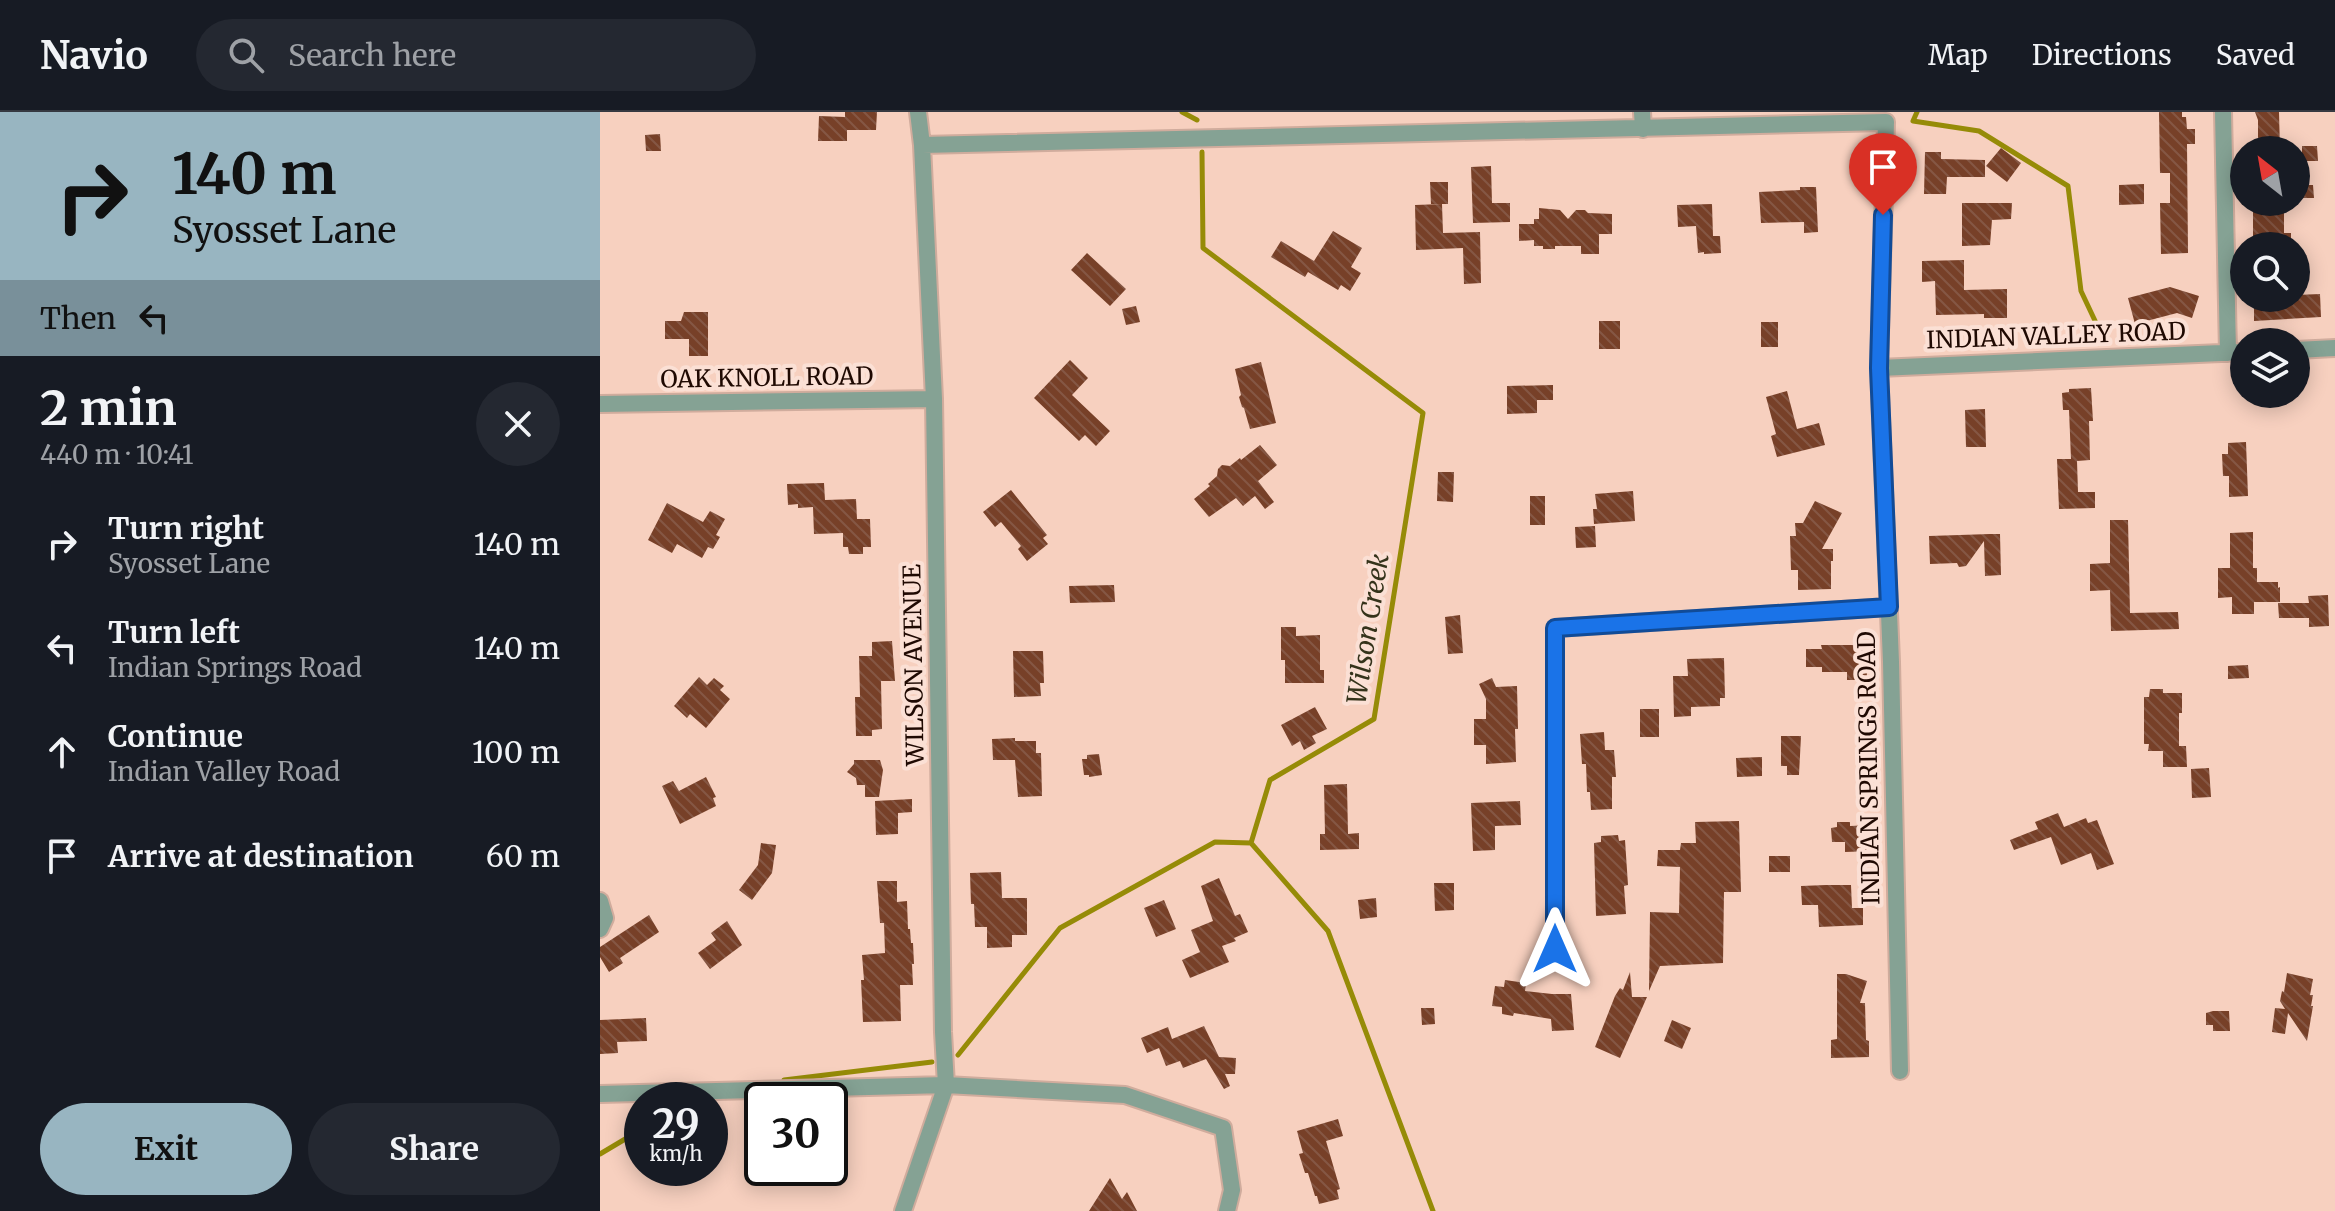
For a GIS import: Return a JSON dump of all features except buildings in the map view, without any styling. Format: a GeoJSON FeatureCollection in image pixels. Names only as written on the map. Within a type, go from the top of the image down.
{"type":"FeatureCollection","features":[{"type":"Feature","properties":{"kind":"street","name":"WILSON AVENUE"},"geometry":{"type":"LineString","coordinates":[[903,1211],[946,1085],[934,399],[918,112]]}},
{"type":"Feature","properties":{"kind":"street"},"geometry":{"type":"LineString","coordinates":[[1642,112],[1643,129]]}},
{"type":"Feature","properties":{"kind":"street"},"geometry":{"type":"LineString","coordinates":[[2223,112],[2235,328]]}},
{"type":"Feature","properties":{"kind":"street"},"geometry":{"type":"LineString","coordinates":[[922,145],[1643,129],[1889,117],[1879,368]]}},
{"type":"Feature","properties":{"kind":"street"},"geometry":{"type":"LineString","coordinates":[[2310,349],[2335,348]]}},
{"type":"Feature","properties":{"kind":"street","name":"INDIAN VALLEY ROAD"},"geometry":{"type":"LineString","coordinates":[[1879,368],[2230,353]]}},
{"type":"Feature","properties":{"kind":"street","name":"INDIAN SPRINGS ROAD"},"geometry":{"type":"LineString","coordinates":[[1879,368],[1889,607],[1900,1071]]}},
{"type":"Feature","properties":{"kind":"street","name":"OAK KNOLL ROAD"},"geometry":{"type":"LineString","coordinates":[[600,404],[934,399]]}},
{"type":"Feature","properties":{"kind":"street"},"geometry":{"type":"LineString","coordinates":[[1555,949],[1555,628],[1889,607]]}},
{"type":"Feature","properties":{"kind":"street"},"geometry":{"type":"LineString","coordinates":[[600,901],[605,918],[600,929]]}},
{"type":"Feature","properties":{"kind":"street"},"geometry":{"type":"LineString","coordinates":[[600,1094],[946,1085],[1125,1095],[1223,1128],[1232,1190],[1227,1211]]}},
{"type":"Feature","properties":{"kind":"waterway","name":"Wilson Creek"},"geometry":{"type":"LineString","coordinates":[[1182,112],[1197,120]]}},
{"type":"Feature","properties":{"kind":"waterway"},"geometry":{"type":"LineString","coordinates":[[1917,112],[1913,121],[1979,131],[2068,186],[2081,291],[2105,342]]}},
{"type":"Feature","properties":{"kind":"waterway","name":"Wilson Creek"},"geometry":{"type":"LineString","coordinates":[[1202,152],[1203,248],[1423,413],[1374,719],[1270,780],[1251,843],[1328,931],[1433,1211]]}},
{"type":"Feature","properties":{"kind":"waterway"},"geometry":{"type":"LineString","coordinates":[[958,1055],[1060,928],[1215,842],[1251,843]]}},
{"type":"Feature","properties":{"kind":"waterway"},"geometry":{"type":"LineString","coordinates":[[784,1080],[932,1062]]}},
{"type":"Feature","properties":{"kind":"waterway"},"geometry":{"type":"LineString","coordinates":[[600,1154],[624,1140]]}},
{"type":"Feature","properties":{"kind":"route"},"geometry":{"type":"LineString","coordinates":[[1555,949],[1555,628],[1889,607],[1879,368],[1883,215]]}}]}
